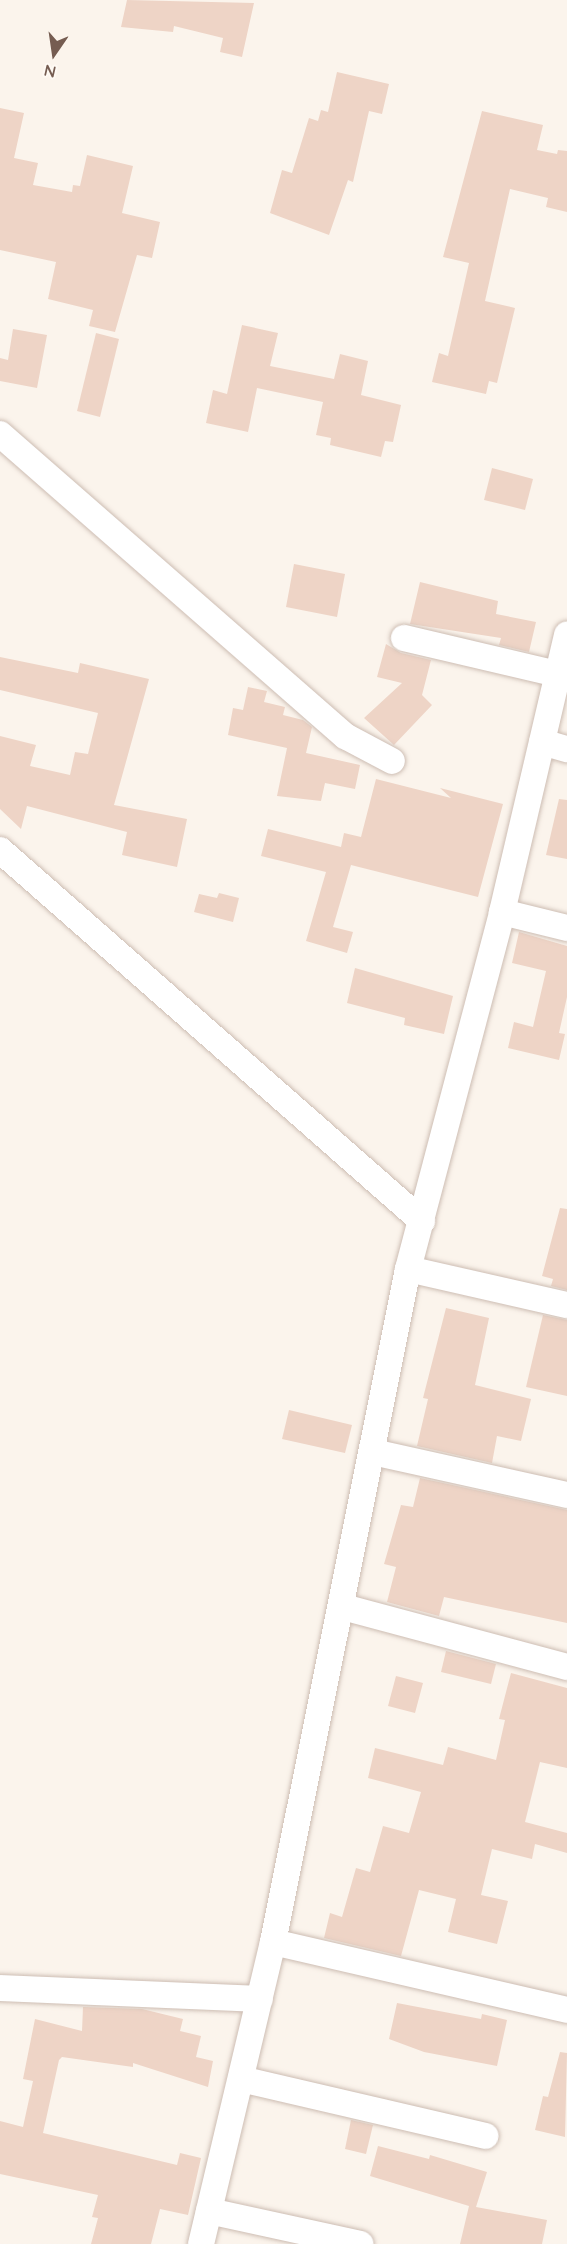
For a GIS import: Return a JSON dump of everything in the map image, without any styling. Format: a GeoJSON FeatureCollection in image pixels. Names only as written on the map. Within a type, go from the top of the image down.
{"type":"FeatureCollection","features":[{"type":"Feature","properties":{"kind":"street"},"geometry":{"type":"LineString","coordinates":[[0,434],[345,736],[392,761]]}},
{"type":"Feature","properties":{"kind":"street"},"geometry":{"type":"LineString","coordinates":[[201,2244],[273,1942],[343,1607],[408,1269],[502,912],[567,635]]}},
{"type":"Feature","properties":{"kind":"street"},"geometry":{"type":"LineString","coordinates":[[404,638],[556,674]]}},
{"type":"Feature","properties":{"kind":"street"},"geometry":{"type":"LineString","coordinates":[[542,742],[567,749]]}},
{"type":"Feature","properties":{"kind":"street"},"geometry":{"type":"LineString","coordinates":[[0,850],[422,1221]]}},
{"type":"Feature","properties":{"kind":"street"},"geometry":{"type":"LineString","coordinates":[[502,912],[567,928]]}},
{"type":"Feature","properties":{"kind":"street"},"geometry":{"type":"LineString","coordinates":[[408,1269],[567,1305]]}},
{"type":"Feature","properties":{"kind":"street"},"geometry":{"type":"LineString","coordinates":[[373,1452],[567,1495]]}},
{"type":"Feature","properties":{"kind":"street"},"geometry":{"type":"LineString","coordinates":[[343,1607],[567,1667]]}},
{"type":"Feature","properties":{"kind":"street"},"geometry":{"type":"LineString","coordinates":[[273,1942],[567,2010]]}},
{"type":"Feature","properties":{"kind":"street"},"geometry":{"type":"LineString","coordinates":[[0,1988],[260,1999]]}},
{"type":"Feature","properties":{"kind":"street"},"geometry":{"type":"LineString","coordinates":[[241,2079],[485,2136]]}},
{"type":"Feature","properties":{"kind":"street"},"geometry":{"type":"LineString","coordinates":[[209,2211],[360,2244]]}},
{"type":"Feature","properties":{"kind":"building"},"geometry":{"type":"Polygon","coordinates":[[[127,0],[254,3],[242,57],[220,52],[223,38],[174,26],[173,32],[121,27],[127,0]]]}},
{"type":"Feature","properties":{"kind":"building"},"geometry":{"type":"Polygon","coordinates":[[[337,72],[389,84],[382,114],[369,111],[353,182],[348,180],[329,235],[270,213],[282,170],[292,173],[309,118],[318,121],[321,110],[328,112],[337,72]]]}},
{"type":"Feature","properties":{"kind":"building"},"geometry":{"type":"Polygon","coordinates":[[[0,108],[24,113],[14,158],[38,163],[33,185],[72,192],[73,185],[80,186],[87,155],[133,166],[122,213],[160,222],[152,258],[137,255],[115,332],[89,326],[93,310],[48,299],[56,262],[0,250],[0,108]]]}},
{"type":"Feature","properties":{"kind":"building"},"geometry":{"type":"Polygon","coordinates":[[[482,111],[543,125],[537,150],[557,154],[558,150],[567,151],[567,212],[546,207],[548,198],[510,189],[485,301],[515,308],[497,383],[489,381],[486,394],[432,382],[439,353],[448,356],[469,263],[443,257],[482,111]]]}},
{"type":"Feature","properties":{"kind":"building"},"geometry":{"type":"Polygon","coordinates":[[[242,325],[278,333],[270,366],[334,379],[340,354],[368,361],[361,395],[401,405],[393,442],[385,441],[381,457],[330,445],[331,438],[316,435],[323,402],[257,388],[248,432],[206,423],[213,390],[227,394],[242,325]]]}},
{"type":"Feature","properties":{"kind":"building"},"geometry":{"type":"Polygon","coordinates":[[[13,329],[47,335],[37,388],[0,381],[0,358],[8,360],[13,329]]]}},
{"type":"Feature","properties":{"kind":"building"},"geometry":{"type":"Polygon","coordinates":[[[96,333],[119,339],[100,417],[77,411],[96,333]]]}},
{"type":"Feature","properties":{"kind":"building"},"geometry":{"type":"Polygon","coordinates":[[[492,468],[533,479],[525,510],[484,500],[492,468]]]}},
{"type":"Feature","properties":{"kind":"building"},"geometry":{"type":"Polygon","coordinates":[[[294,564],[345,574],[337,617],[286,607],[294,564]]]}},
{"type":"Feature","properties":{"kind":"building"},"geometry":{"type":"Polygon","coordinates":[[[420,582],[498,601],[496,614],[536,622],[529,652],[499,645],[501,638],[410,624],[420,582]]]}},
{"type":"Feature","properties":{"kind":"building"},"geometry":{"type":"Polygon","coordinates":[[[386,644],[401,653],[431,660],[422,695],[432,705],[394,745],[364,718],[402,683],[377,677],[386,644]]]}},
{"type":"Feature","properties":{"kind":"building"},"geometry":{"type":"Polygon","coordinates":[[[0,657],[78,673],[80,663],[149,679],[114,805],[187,819],[177,867],[122,855],[127,832],[27,806],[21,829],[0,809],[0,736],[36,745],[30,766],[70,775],[75,752],[88,754],[98,713],[0,690],[0,657]]]}},
{"type":"Feature","properties":{"kind":"building"},"geometry":{"type":"Polygon","coordinates":[[[248,687],[267,691],[264,702],[285,707],[283,715],[303,720],[312,727],[306,753],[360,765],[355,789],[325,783],[321,801],[277,796],[287,748],[228,735],[233,708],[243,710],[248,687]]]}},
{"type":"Feature","properties":{"kind":"building"},"geometry":{"type":"Polygon","coordinates":[[[376,779],[451,798],[440,788],[503,804],[478,897],[351,865],[333,927],[353,932],[347,953],[306,941],[326,872],[261,856],[268,829],[341,847],[344,833],[361,837],[376,779]]]}},
{"type":"Feature","properties":{"kind":"building"},"geometry":{"type":"Polygon","coordinates":[[[559,799],[567,800],[567,859],[546,855],[559,799]]]}},
{"type":"Feature","properties":{"kind":"building"},"geometry":{"type":"Polygon","coordinates":[[[219,893],[239,898],[233,922],[194,912],[199,894],[217,898],[219,893]]]}},
{"type":"Feature","properties":{"kind":"building"},"geometry":{"type":"Polygon","coordinates":[[[519,932],[567,946],[567,997],[559,1033],[565,1034],[559,1060],[508,1048],[514,1022],[533,1027],[546,971],[512,963],[519,932]]]}},
{"type":"Feature","properties":{"kind":"building"},"geometry":{"type":"Polygon","coordinates":[[[355,968],[453,996],[444,1034],[404,1025],[405,1018],[347,1003],[355,968]]]}},
{"type":"Feature","properties":{"kind":"building"},"geometry":{"type":"Polygon","coordinates":[[[560,1208],[567,1209],[567,1290],[551,1286],[553,1279],[542,1276],[560,1208]]]}},
{"type":"Feature","properties":{"kind":"building"},"geometry":{"type":"Polygon","coordinates":[[[446,1308],[489,1318],[475,1385],[531,1399],[521,1441],[497,1436],[492,1463],[417,1446],[428,1399],[423,1398],[446,1308]]]}},
{"type":"Feature","properties":{"kind":"building"},"geometry":{"type":"Polygon","coordinates":[[[543,1315],[567,1320],[567,1396],[526,1387],[543,1315]]]}},
{"type":"Feature","properties":{"kind":"building"},"geometry":{"type":"Polygon","coordinates":[[[289,1410],[352,1425],[345,1453],[282,1439],[289,1410]]]}},
{"type":"Feature","properties":{"kind":"building"},"geometry":{"type":"Polygon","coordinates":[[[420,1478],[567,1510],[567,1623],[444,1597],[439,1616],[387,1602],[396,1567],[384,1564],[401,1505],[413,1507],[420,1478]]]}},
{"type":"Feature","properties":{"kind":"building"},"geometry":{"type":"Polygon","coordinates":[[[446,1651],[496,1664],[491,1684],[441,1672],[446,1651]]]}},
{"type":"Feature","properties":{"kind":"building"},"geometry":{"type":"Polygon","coordinates":[[[511,1673],[567,1688],[567,1768],[540,1762],[525,1822],[567,1833],[567,1853],[535,1844],[532,1859],[492,1849],[481,1895],[508,1901],[497,1944],[448,1932],[456,1899],[419,1890],[401,1956],[324,1938],[330,1913],[342,1917],[356,1868],[370,1872],[383,1826],[409,1833],[421,1792],[368,1778],[375,1748],[443,1765],[448,1747],[496,1760],[505,1720],[499,1719],[511,1673]]]}},
{"type":"Feature","properties":{"kind":"building"},"geometry":{"type":"Polygon","coordinates":[[[396,1676],[423,1683],[415,1713],[388,1706],[396,1676]]]}},
{"type":"Feature","properties":{"kind":"building"},"geometry":{"type":"Polygon","coordinates":[[[397,2003],[481,2019],[482,2014],[507,2020],[497,2066],[424,2052],[389,2039],[397,2003]]]}},
{"type":"Feature","properties":{"kind":"building"},"geometry":{"type":"Polygon","coordinates":[[[83,2007],[142,2009],[183,2019],[180,2031],[201,2036],[196,2057],[213,2061],[208,2087],[133,2063],[133,2067],[62,2057],[59,2060],[43,2133],[177,2165],[180,2153],[201,2158],[188,2215],[160,2209],[151,2244],[91,2244],[98,2218],[92,2217],[98,2195],[0,2174],[0,2121],[23,2127],[33,2081],[23,2079],[35,2019],[82,2031],[83,2007]]]}},
{"type":"Feature","properties":{"kind":"building"},"geometry":{"type":"Polygon","coordinates":[[[560,2052],[567,2053],[565,2137],[535,2130],[543,2096],[548,2097],[560,2052]]]}},
{"type":"Feature","properties":{"kind":"building"},"geometry":{"type":"Polygon","coordinates":[[[351,2120],[373,2125],[366,2154],[345,2149],[351,2120]]]}},
{"type":"Feature","properties":{"kind":"building"},"geometry":{"type":"Polygon","coordinates":[[[378,2146],[429,2159],[430,2155],[487,2172],[476,2207],[547,2220],[542,2244],[460,2244],[469,2206],[370,2176],[378,2146]]]}}]}
